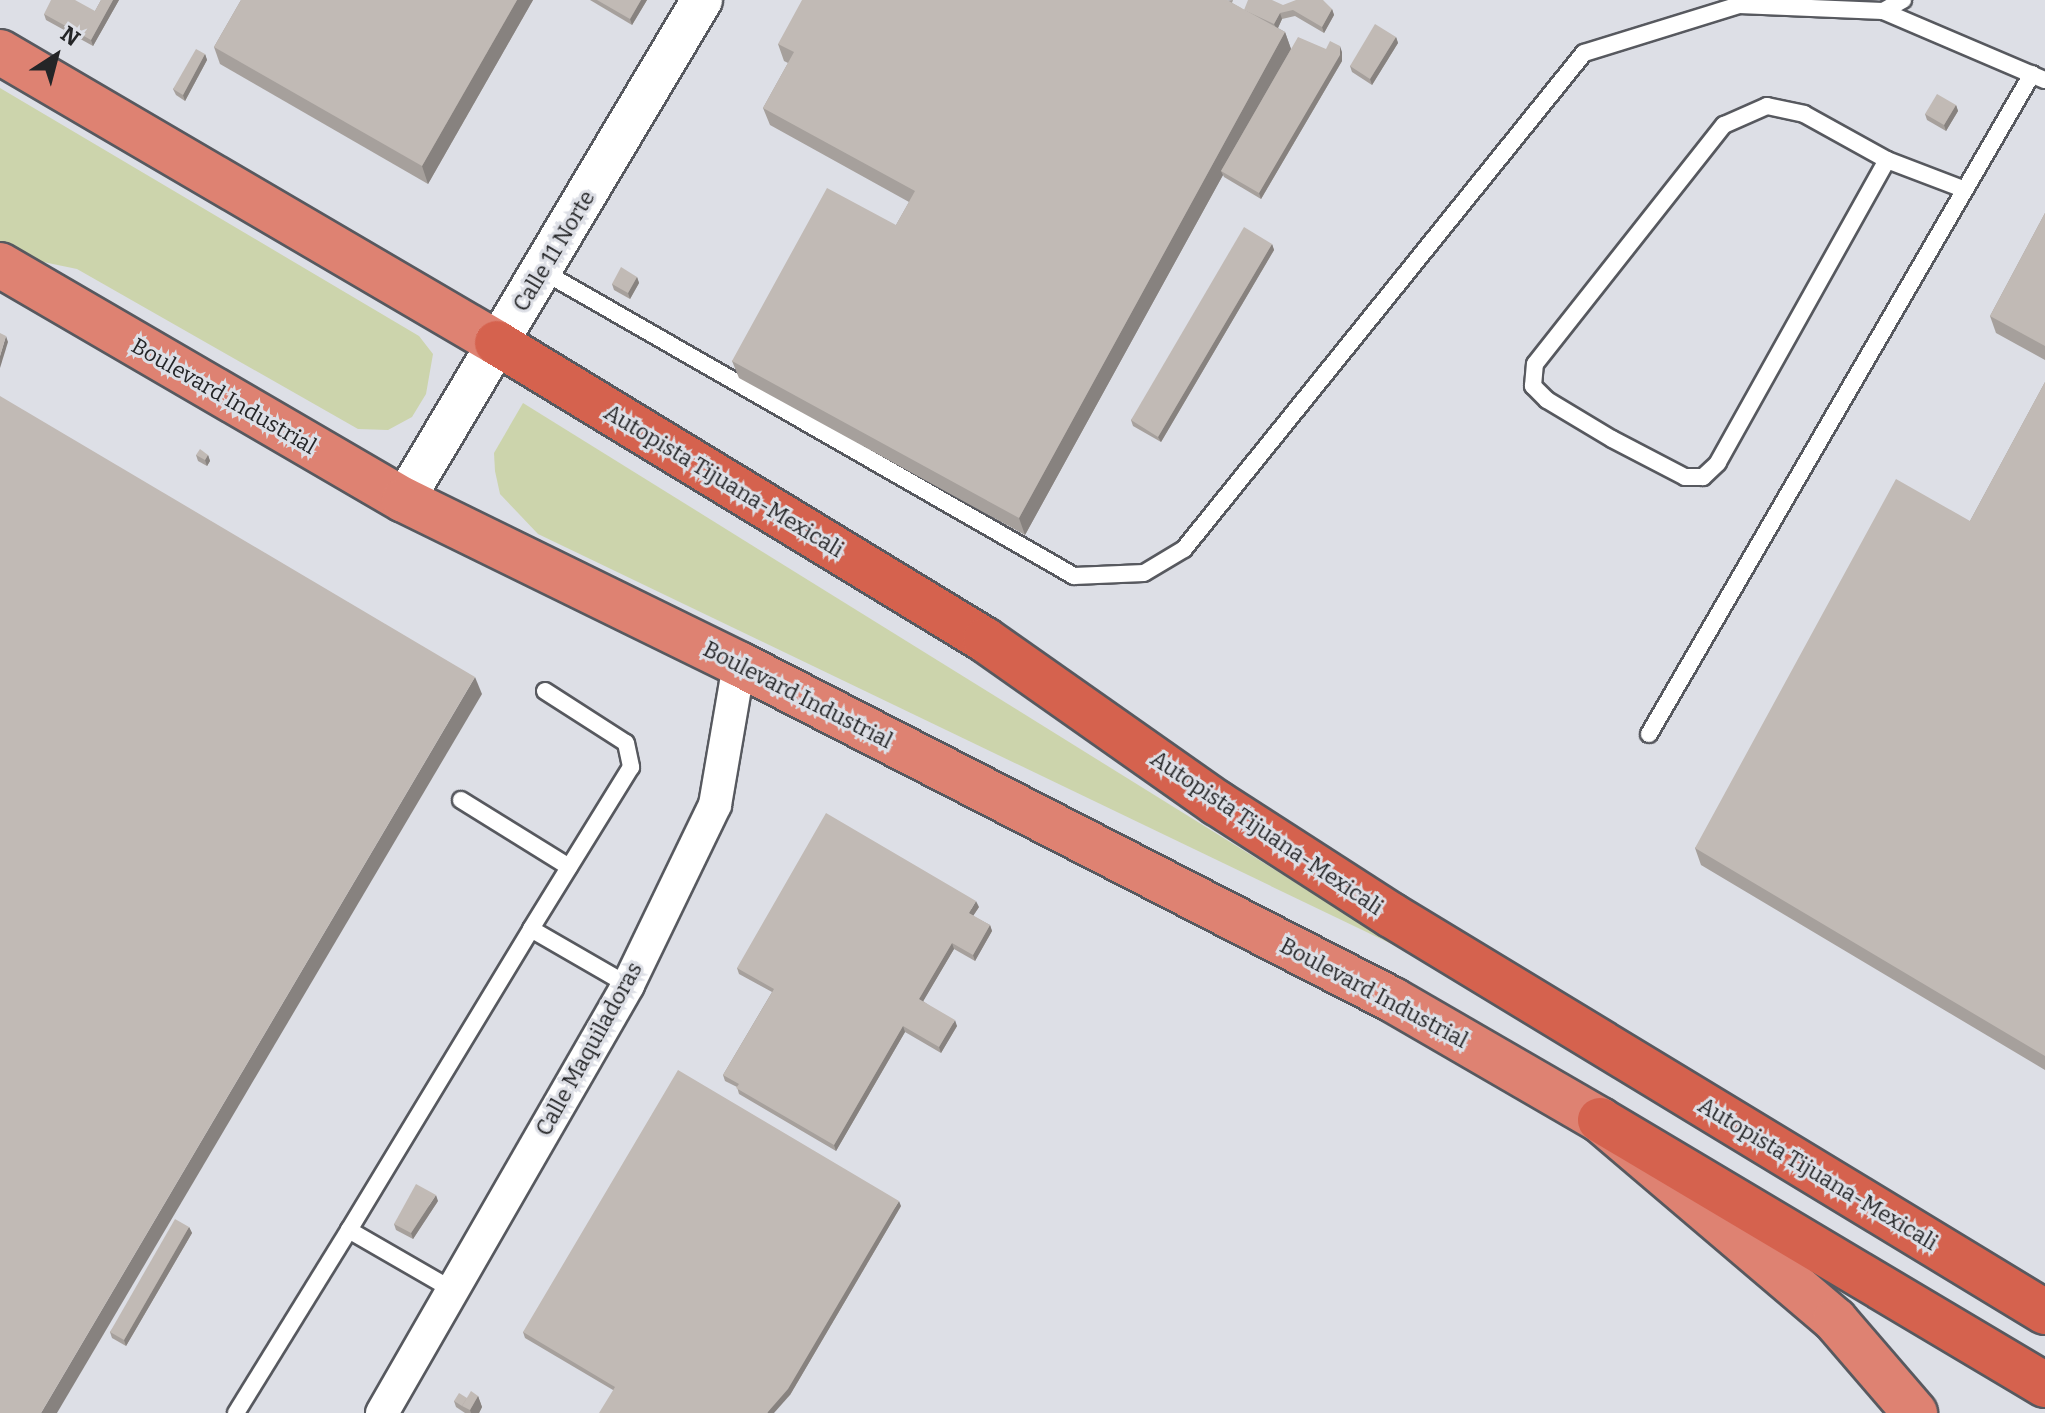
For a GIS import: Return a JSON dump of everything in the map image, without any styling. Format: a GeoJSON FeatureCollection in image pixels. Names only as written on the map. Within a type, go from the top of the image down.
{"type":"FeatureCollection","features":[{"type":"Feature","properties":{"kind":"highway"},"geometry":{"type":"LineString","coordinates":[[0,52],[497,343]]}},
{"type":"Feature","properties":{"kind":"highway","name":"Boulevard Industrial"},"geometry":{"type":"LineString","coordinates":[[0,265],[404,500],[739,664],[1393,1000],[1600,1120],[1835,1320],[1915,1413]]}},
{"type":"Feature","properties":{"kind":"highway","name":"Autopista Tijuana-Mexicali"},"geometry":{"type":"LineString","coordinates":[[497,343],[985,640],[1217,803],[1391,915],[2045,1312]]}},
{"type":"Feature","properties":{"kind":"highway"},"geometry":{"type":"LineString","coordinates":[[1600,1120],[2045,1385]]}},
{"type":"Feature","properties":{"kind":"street","name":"Calle 11 Norte"},"geometry":{"type":"LineString","coordinates":[[404,500],[497,343],[544,272],[702,0]]}},
{"type":"Feature","properties":{"kind":"street","name":"Calle Maquiladoras"},"geometry":{"type":"LineString","coordinates":[[382,1413],[628,985],[715,805],[739,664]]}},
{"type":"Feature","properties":{"kind":"lane"},"geometry":{"type":"LineString","coordinates":[[1883,11],[1903,0]]}},
{"type":"Feature","properties":{"kind":"lane"},"geometry":{"type":"LineString","coordinates":[[544,272],[1074,576],[1144,573],[1184,549],[1584,53],[1739,5],[1883,11],[2039,77],[1963,189],[1649,734]]}},
{"type":"Feature","properties":{"kind":"lane"},"geometry":{"type":"LineString","coordinates":[[1887,160],[1718,463],[1703,477],[1685,477],[1612,439],[1547,400],[1533,386],[1535,364],[1724,125],[1767,106],[1804,114],[1887,160],[1963,189]]}},
{"type":"Feature","properties":{"kind":"lane"},"geometry":{"type":"LineString","coordinates":[[236,1413],[631,767],[626,743],[545,691]]}},
{"type":"Feature","properties":{"kind":"lane"},"geometry":{"type":"LineString","coordinates":[[461,800],[569,867]]}},
{"type":"Feature","properties":{"kind":"lane"},"geometry":{"type":"LineString","coordinates":[[531,929],[628,985]]}},
{"type":"Feature","properties":{"kind":"lane"},"geometry":{"type":"LineString","coordinates":[[349,1230],[451,1289]]}},
{"type":"Feature","properties":{"kind":"green space"},"geometry":{"type":"Polygon","coordinates":[[[0,88],[419,336],[433,354],[426,394],[412,417],[388,430],[358,429],[77,269],[0,253],[0,88]]]}},
{"type":"Feature","properties":{"kind":"green space"},"geometry":{"type":"Polygon","coordinates":[[[523,403],[1404,950],[538,534],[500,494],[495,471],[494,453],[523,403]]]}},
{"type":"Feature","properties":{"kind":"building"},"geometry":{"type":"Polygon","coordinates":[[[51,0],[75,0],[95,11],[101,0],[113,0],[91,40],[44,14],[51,0]]]}},
{"type":"Feature","properties":{"kind":"building"},"geometry":{"type":"Polygon","coordinates":[[[241,0],[517,0],[422,166],[214,47],[241,0]]]}},
{"type":"Feature","properties":{"kind":"building"},"geometry":{"type":"Polygon","coordinates":[[[597,0],[641,0],[630,19],[597,0]]]}},
{"type":"Feature","properties":{"kind":"building"},"geometry":{"type":"Polygon","coordinates":[[[802,0],[1227,0],[1285,32],[1019,518],[732,361],[827,188],[896,225],[915,191],[763,108],[794,52],[778,44],[802,0]]]}},
{"type":"Feature","properties":{"kind":"building"},"geometry":{"type":"Polygon","coordinates":[[[1248,0],[1272,0],[1283,5],[1296,0],[1323,0],[1332,9],[1322,27],[1293,10],[1280,13],[1274,24],[1244,10],[1248,0]]]}},
{"type":"Feature","properties":{"kind":"building"},"geometry":{"type":"Polygon","coordinates":[[[1375,24],[1396,37],[1370,79],[1350,66],[1375,24]]]}},
{"type":"Feature","properties":{"kind":"building"},"geometry":{"type":"Polygon","coordinates":[[[1298,37],[1326,49],[1330,41],[1340,46],[1340,55],[1259,193],[1221,171],[1298,37]]]}},
{"type":"Feature","properties":{"kind":"building"},"geometry":{"type":"Polygon","coordinates":[[[196,49],[205,54],[183,95],[173,89],[196,49]]]}},
{"type":"Feature","properties":{"kind":"building"},"geometry":{"type":"Polygon","coordinates":[[[1937,94],[1956,105],[1944,125],[1925,114],[1937,94]]]}},
{"type":"Feature","properties":{"kind":"building"},"geometry":{"type":"Polygon","coordinates":[[[2045,213],[2045,346],[1990,316],[2045,213]]]}},
{"type":"Feature","properties":{"kind":"building"},"geometry":{"type":"Polygon","coordinates":[[[1244,227],[1272,244],[1158,437],[1131,420],[1244,227]]]}},
{"type":"Feature","properties":{"kind":"building"},"geometry":{"type":"Polygon","coordinates":[[[621,267],[637,277],[628,293],[612,284],[621,267]]]}},
{"type":"Feature","properties":{"kind":"building"},"geometry":{"type":"Polygon","coordinates":[[[0,333],[6,336],[0,356],[0,333]]]}},
{"type":"Feature","properties":{"kind":"building"},"geometry":{"type":"Polygon","coordinates":[[[2045,382],[2045,1056],[1695,848],[1896,479],[1970,521],[2045,382]]]}},
{"type":"Feature","properties":{"kind":"building"},"geometry":{"type":"Polygon","coordinates":[[[0,396],[475,677],[41,1413],[0,1413],[0,396]]]}},
{"type":"Feature","properties":{"kind":"building"},"geometry":{"type":"Polygon","coordinates":[[[200,449],[208,455],[205,460],[196,455],[200,449]]]}},
{"type":"Feature","properties":{"kind":"building"},"geometry":{"type":"Polygon","coordinates":[[[826,813],[976,901],[969,913],[990,925],[973,955],[952,943],[919,999],[955,1020],[939,1047],[903,1026],[834,1145],[736,1088],[739,1084],[723,1075],[774,989],[737,968],[826,813]]]}},
{"type":"Feature","properties":{"kind":"building"},"geometry":{"type":"Polygon","coordinates":[[[678,1070],[899,1201],[788,1389],[767,1413],[599,1413],[615,1387],[523,1332],[678,1070]]]}},
{"type":"Feature","properties":{"kind":"building"},"geometry":{"type":"Polygon","coordinates":[[[416,1184],[436,1195],[411,1233],[394,1224],[416,1184]]]}},
{"type":"Feature","properties":{"kind":"building"},"geometry":{"type":"Polygon","coordinates":[[[175,1219],[189,1227],[124,1340],[110,1332],[175,1219]]]}},
{"type":"Feature","properties":{"kind":"building"},"geometry":{"type":"Polygon","coordinates":[[[471,1391],[478,1396],[470,1410],[462,1406],[471,1391]]]}},
{"type":"Feature","properties":{"kind":"building"},"geometry":{"type":"Polygon","coordinates":[[[459,1393],[467,1398],[462,1406],[454,1401],[459,1393]]]}}]}
